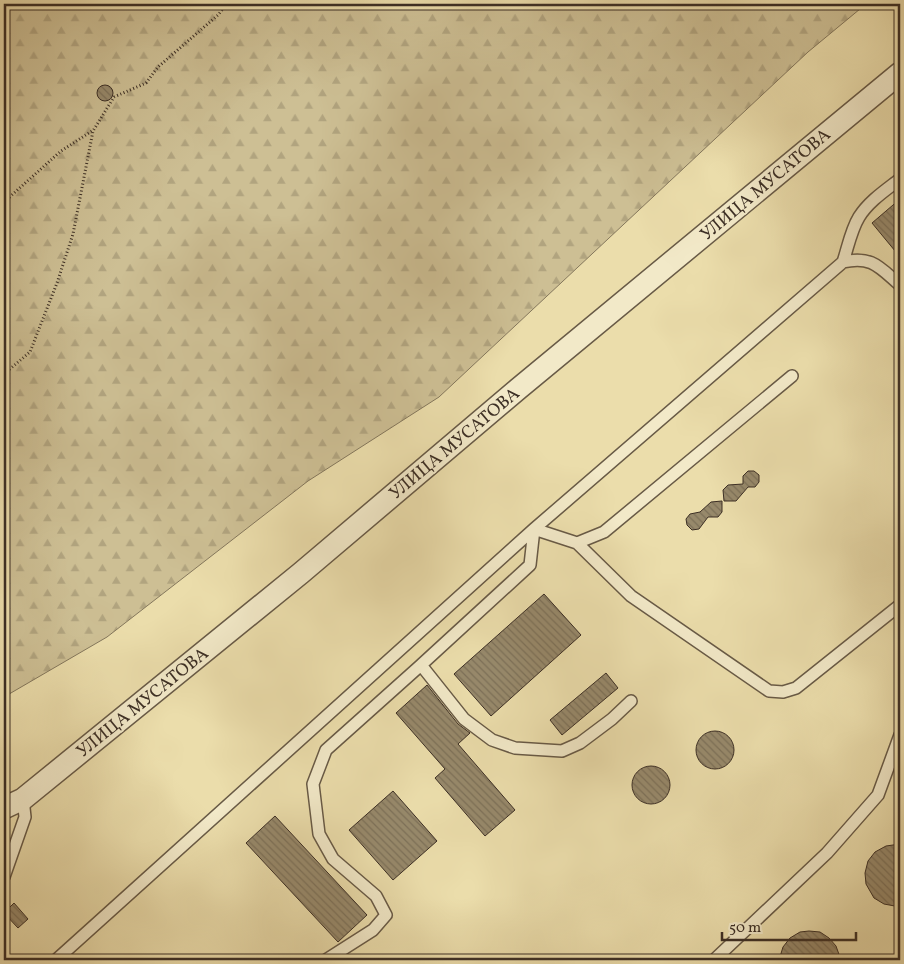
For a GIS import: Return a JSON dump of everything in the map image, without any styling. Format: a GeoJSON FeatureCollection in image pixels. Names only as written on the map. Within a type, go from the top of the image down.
{"type":"FeatureCollection","features":[{"type":"Feature","properties":{"kind":"street","name":"УЛИЦА МУСАТОВА"},"geometry":{"type":"LineString","coordinates":[[4,808],[23,799],[301,573],[518,389],[900,73]]}},
{"type":"Feature","properties":{"kind":"lane"},"geometry":{"type":"LineString","coordinates":[[844,262],[851,236],[859,217],[869,205],[900,179]]}},
{"type":"Feature","properties":{"kind":"lane"},"geometry":{"type":"LineString","coordinates":[[56,960],[534,529],[844,262],[857,259],[872,262],[900,285]]}},
{"type":"Feature","properties":{"kind":"lane"},"geometry":{"type":"LineString","coordinates":[[577,544],[604,532],[792,376]]}},
{"type":"Feature","properties":{"kind":"lane"},"geometry":{"type":"LineString","coordinates":[[534,529],[577,544],[631,596],[769,692],[783,692],[796,688],[900,606]]}},
{"type":"Feature","properties":{"kind":"lane"},"geometry":{"type":"LineString","coordinates":[[326,960],[373,930],[386,915],[376,896],[333,859],[319,834],[313,784],[326,750],[530,566],[534,529]]}},
{"type":"Feature","properties":{"kind":"lane"},"geometry":{"type":"LineString","coordinates":[[421,665],[464,719],[492,740],[515,748],[562,751],[580,743],[612,719],[631,701]]}},
{"type":"Feature","properties":{"kind":"lane"},"geometry":{"type":"LineString","coordinates":[[714,960],[827,853],[878,795],[900,735]]}},
{"type":"Feature","properties":{"kind":"lane"},"geometry":{"type":"LineString","coordinates":[[4,877],[25,817],[23,799]]}},
{"type":"Feature","properties":{"kind":"path"},"geometry":{"type":"LineString","coordinates":[[4,202],[61,151],[92,130],[114,97],[146,82],[158,67],[218,15],[227,4]]}},
{"type":"Feature","properties":{"kind":"path"},"geometry":{"type":"LineString","coordinates":[[894,4],[897,19]]}},
{"type":"Feature","properties":{"kind":"path"},"geometry":{"type":"LineString","coordinates":[[4,374],[30,352],[57,282],[73,234],[92,130]]}},
{"type":"Feature","properties":{"kind":"green space"},"geometry":{"type":"Polygon","coordinates":[[[4,4],[866,4],[808,52],[439,397],[308,481],[107,637],[4,697],[4,4]]]}},
{"type":"Feature","properties":{"kind":"building"},"geometry":{"type":"Polygon","coordinates":[[[105,85],[111,87],[113,93],[111,99],[105,101],[99,99],[97,93],[99,87],[105,85]]]}},
{"type":"Feature","properties":{"kind":"building"},"geometry":{"type":"Polygon","coordinates":[[[900,199],[900,257],[872,223],[900,199]]]}},
{"type":"Feature","properties":{"kind":"building"},"geometry":{"type":"Polygon","coordinates":[[[748,471],[754,471],[759,475],[759,482],[755,487],[748,487],[736,501],[724,501],[723,490],[728,485],[743,484],[743,476],[748,471]]]}},
{"type":"Feature","properties":{"kind":"building"},"geometry":{"type":"Polygon","coordinates":[[[722,501],[722,512],[718,517],[708,517],[699,529],[692,530],[687,525],[686,519],[690,514],[700,512],[711,502],[722,501]]]}},
{"type":"Feature","properties":{"kind":"building"},"geometry":{"type":"Polygon","coordinates":[[[544,594],[581,635],[491,716],[454,674],[544,594]]]}},
{"type":"Feature","properties":{"kind":"building"},"geometry":{"type":"Polygon","coordinates":[[[606,673],[618,688],[562,735],[550,720],[606,673]]]}},
{"type":"Feature","properties":{"kind":"building"},"geometry":{"type":"Polygon","coordinates":[[[427,685],[458,724],[470,733],[458,744],[515,810],[485,836],[435,778],[445,769],[396,713],[427,685]]]}},
{"type":"Feature","properties":{"kind":"building"},"geometry":{"type":"Polygon","coordinates":[[[715,731],[729,736],[734,750],[729,764],[715,769],[701,764],[696,750],[701,736],[715,731]]]}},
{"type":"Feature","properties":{"kind":"building"},"geometry":{"type":"Polygon","coordinates":[[[651,766],[665,771],[670,785],[665,799],[651,804],[637,799],[632,785],[637,771],[651,766]]]}},
{"type":"Feature","properties":{"kind":"building"},"geometry":{"type":"Polygon","coordinates":[[[393,791],[437,841],[393,880],[349,830],[393,791]]]}},
{"type":"Feature","properties":{"kind":"building"},"geometry":{"type":"Polygon","coordinates":[[[275,816],[367,915],[338,942],[246,843],[275,816]]]}},
{"type":"Feature","properties":{"kind":"building"},"geometry":{"type":"Polygon","coordinates":[[[900,844],[900,907],[884,904],[874,898],[866,884],[865,873],[868,861],[875,852],[886,846],[900,844]]]}},
{"type":"Feature","properties":{"kind":"building"},"geometry":{"type":"Polygon","coordinates":[[[14,903],[28,919],[18,928],[4,913],[14,903]]]}},
{"type":"Feature","properties":{"kind":"building"},"geometry":{"type":"Polygon","coordinates":[[[800,932],[820,932],[829,938],[836,946],[841,960],[779,960],[783,947],[790,938],[800,932]]]}}]}
